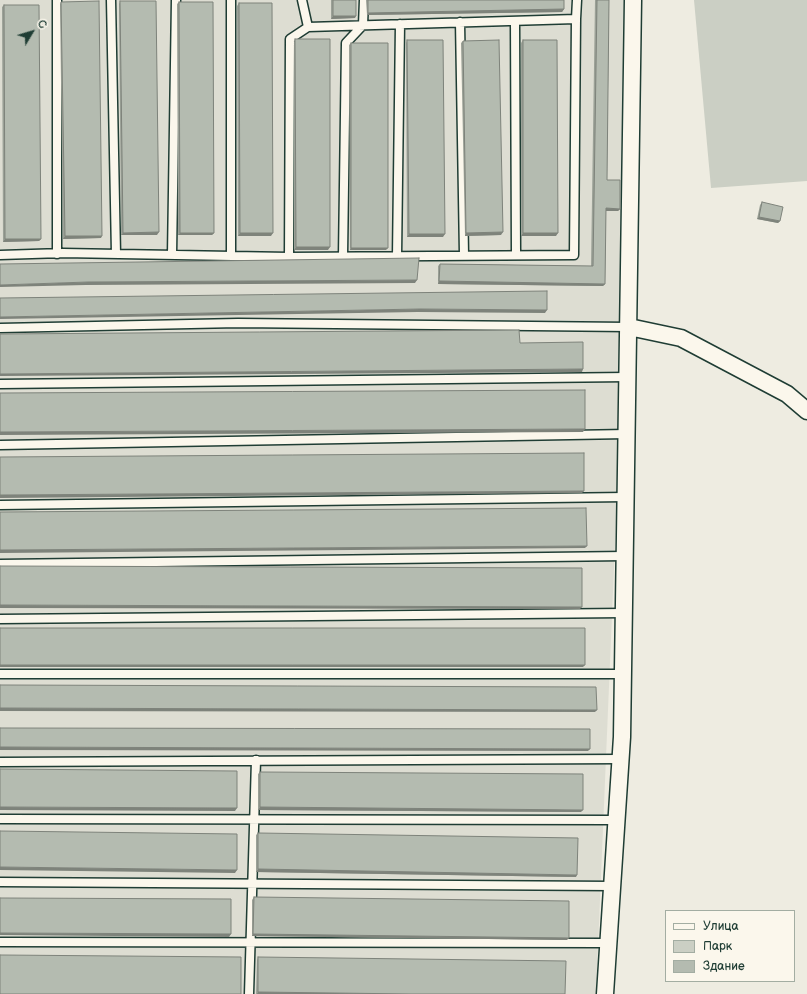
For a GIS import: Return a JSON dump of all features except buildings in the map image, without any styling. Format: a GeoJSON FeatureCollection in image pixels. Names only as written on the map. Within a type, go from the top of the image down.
{"type":"FeatureCollection","features":[{"type":"Feature","properties":{"kind":"street"},"geometry":{"type":"LineString","coordinates":[[605,994],[620,759],[623,674],[633,0]]}},
{"type":"Feature","properties":{"kind":"street"},"geometry":{"type":"LineString","coordinates":[[629,327],[681,338],[787,394],[807,411]]}},
{"type":"Feature","properties":{"kind":"lane"},"geometry":{"type":"LineString","coordinates":[[57,0],[57,254]]}},
{"type":"Feature","properties":{"kind":"lane"},"geometry":{"type":"LineString","coordinates":[[111,0],[116,254]]}},
{"type":"Feature","properties":{"kind":"lane"},"geometry":{"type":"LineString","coordinates":[[172,255],[176,0]]}},
{"type":"Feature","properties":{"kind":"lane"},"geometry":{"type":"LineString","coordinates":[[231,0],[232,256]]}},
{"type":"Feature","properties":{"kind":"lane"},"geometry":{"type":"LineString","coordinates":[[302,0],[308,27]]}},
{"type":"Feature","properties":{"kind":"lane"},"geometry":{"type":"LineString","coordinates":[[343,256],[346,43],[363,25],[364,0]]}},
{"type":"Feature","properties":{"kind":"lane"},"geometry":{"type":"LineString","coordinates":[[0,255],[116,254],[288,257],[574,255],[577,0]]}},
{"type":"Feature","properties":{"kind":"lane"},"geometry":{"type":"LineString","coordinates":[[288,257],[290,39],[308,27],[576,19]]}},
{"type":"Feature","properties":{"kind":"lane"},"geometry":{"type":"LineString","coordinates":[[515,21],[516,255]]}},
{"type":"Feature","properties":{"kind":"lane"},"geometry":{"type":"LineString","coordinates":[[460,22],[464,256]]}},
{"type":"Feature","properties":{"kind":"lane"},"geometry":{"type":"LineString","coordinates":[[396,256],[400,24]]}},
{"type":"Feature","properties":{"kind":"lane"},"geometry":{"type":"LineString","coordinates":[[0,328],[238,323],[629,327]]}},
{"type":"Feature","properties":{"kind":"lane"},"geometry":{"type":"LineString","coordinates":[[0,384],[628,377]]}},
{"type":"Feature","properties":{"kind":"lane"},"geometry":{"type":"LineString","coordinates":[[0,445],[627,434]]}},
{"type":"Feature","properties":{"kind":"lane"},"geometry":{"type":"LineString","coordinates":[[0,504],[626,497]]}},
{"type":"Feature","properties":{"kind":"lane"},"geometry":{"type":"LineString","coordinates":[[0,564],[625,556]]}},
{"type":"Feature","properties":{"kind":"lane"},"geometry":{"type":"LineString","coordinates":[[0,619],[624,613]]}},
{"type":"Feature","properties":{"kind":"lane"},"geometry":{"type":"LineString","coordinates":[[0,674],[623,674]]}},
{"type":"Feature","properties":{"kind":"lane"},"geometry":{"type":"LineString","coordinates":[[0,762],[620,759]]}},
{"type":"Feature","properties":{"kind":"lane"},"geometry":{"type":"LineString","coordinates":[[249,994],[256,760]]}},
{"type":"Feature","properties":{"kind":"lane"},"geometry":{"type":"LineString","coordinates":[[0,819],[616,820]]}},
{"type":"Feature","properties":{"kind":"lane"},"geometry":{"type":"LineString","coordinates":[[0,882],[612,886]]}},
{"type":"Feature","properties":{"kind":"lane"},"geometry":{"type":"LineString","coordinates":[[0,942],[608,943]]}},
{"type":"Feature","properties":{"kind":"shaded area"},"geometry":{"type":"Polygon","coordinates":[[[0,0],[638,0],[596,994],[0,994],[0,0]]]}},
{"type":"Feature","properties":{"kind":"green space"},"geometry":{"type":"Polygon","coordinates":[[[694,0],[807,0],[807,181],[711,188],[694,0]]]}}]}
